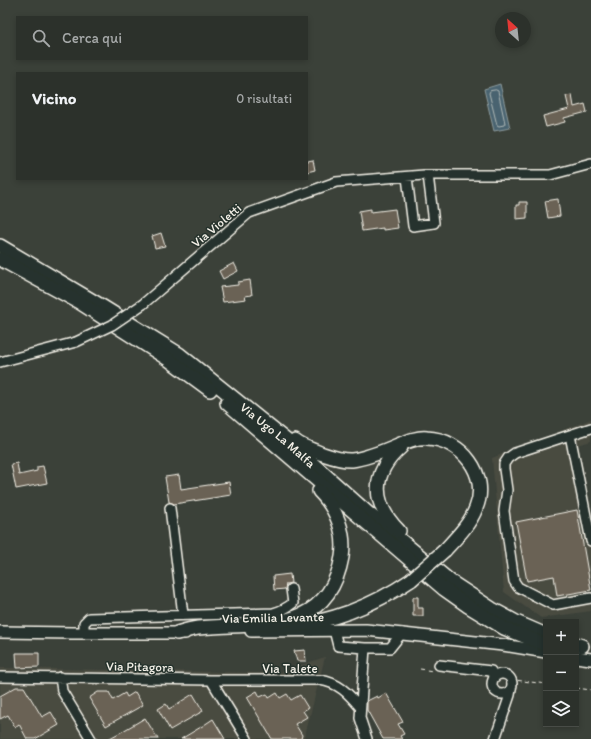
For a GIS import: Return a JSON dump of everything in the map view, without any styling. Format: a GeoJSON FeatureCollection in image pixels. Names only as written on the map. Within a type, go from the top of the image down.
{"type":"FeatureCollection","features":[{"type":"Feature","properties":{"kind":"highway","name":"Via Ugo La Malfa"},"geometry":{"type":"LineString","coordinates":[[0,246],[179,354],[287,441],[369,514],[451,582],[492,609],[516,622],[543,633]]}},
{"type":"Feature","properties":{"kind":"highway","name":"Via Ugo La Malfa"},"geometry":{"type":"LineString","coordinates":[[0,259],[79,302],[168,359],[223,399],[281,451],[444,589],[504,628],[543,643]]}},
{"type":"Feature","properties":{"kind":"highway"},"geometry":{"type":"LineString","coordinates":[[179,354],[196,363],[300,445],[332,457],[351,460],[378,453],[425,437],[434,438],[446,441],[463,453],[472,464],[479,485],[476,509],[469,521],[445,550],[412,580],[374,602],[336,617],[295,626],[254,630]]}},
{"type":"Feature","properties":{"kind":"highway"},"geometry":{"type":"LineString","coordinates":[[407,442],[393,454],[383,467],[378,488],[380,505],[390,523],[451,582]]}},
{"type":"Feature","properties":{"kind":"highway"},"geometry":{"type":"LineString","coordinates":[[177,633],[197,628],[244,626],[288,621],[299,616],[320,602],[335,584],[340,568],[342,554],[343,539],[340,524],[333,509],[322,494],[285,460],[281,451]]}},
{"type":"Feature","properties":{"kind":"main road","name":"Via Emilia Levante"},"geometry":{"type":"LineString","coordinates":[[0,632],[177,633],[254,630],[334,630],[402,633],[543,652]]}},
{"type":"Feature","properties":{"kind":"main road"},"geometry":{"type":"LineString","coordinates":[[582,651],[591,659]]}},
{"type":"Feature","properties":{"kind":"street","name":"Via Violetti"},"geometry":{"type":"LineString","coordinates":[[0,362],[76,342],[112,325],[143,304],[249,213],[336,182],[428,176],[550,175],[591,164]]}},
{"type":"Feature","properties":{"kind":"street"},"geometry":{"type":"LineString","coordinates":[[406,177],[413,226],[434,223],[428,176]]}},
{"type":"Feature","properties":{"kind":"street"},"geometry":{"type":"LineString","coordinates":[[0,262],[13,266]]}},
{"type":"Feature","properties":{"kind":"street"},"geometry":{"type":"LineString","coordinates":[[591,428],[515,453],[508,458],[504,464],[506,490],[504,511],[514,581],[518,587],[554,605],[591,598]]}},
{"type":"Feature","properties":{"kind":"street"},"geometry":{"type":"LineString","coordinates":[[570,435],[591,541]]}},
{"type":"Feature","properties":{"kind":"street"},"geometry":{"type":"LineString","coordinates":[[170,508],[183,615]]}},
{"type":"Feature","properties":{"kind":"street"},"geometry":{"type":"LineString","coordinates":[[84,633],[84,623],[89,618],[273,613],[288,608],[293,603],[291,589]]}},
{"type":"Feature","properties":{"kind":"street"},"geometry":{"type":"LineString","coordinates":[[334,630],[338,646],[365,648],[390,648],[402,633]]}},
{"type":"Feature","properties":{"kind":"street"},"geometry":{"type":"LineString","coordinates":[[365,648],[360,718],[367,739]]}},
{"type":"Feature","properties":{"kind":"street"},"geometry":{"type":"LineString","coordinates":[[439,665],[491,671],[495,677]]}},
{"type":"Feature","properties":{"kind":"street"},"geometry":{"type":"LineString","coordinates":[[495,739],[506,707],[511,689],[511,680],[507,675],[501,674],[495,677],[492,685],[495,691],[500,694],[506,707]]}},
{"type":"Feature","properties":{"kind":"street","name":"Via Pitagora"},"geometry":{"type":"LineString","coordinates":[[0,677],[211,680]]}},
{"type":"Feature","properties":{"kind":"street"},"geometry":{"type":"LineString","coordinates":[[60,677],[62,692],[91,739]]}},
{"type":"Feature","properties":{"kind":"street"},"geometry":{"type":"LineString","coordinates":[[211,680],[247,739]]}},
{"type":"Feature","properties":{"kind":"street","name":"Via Talete"},"geometry":{"type":"LineString","coordinates":[[211,680],[320,680],[330,682],[348,693],[360,706]]}},
{"type":"Feature","properties":{"kind":"street"},"geometry":{"type":"LineString","coordinates":[[500,694],[506,693],[511,689]]}},
{"type":"Feature","properties":{"kind":"path"},"geometry":{"type":"LineString","coordinates":[[579,688],[591,690]]}},
{"type":"Feature","properties":{"kind":"shaded area"},"geometry":{"type":"Polygon","coordinates":[[[591,419],[591,441],[578,445],[591,508],[591,611],[541,618],[504,592],[492,458],[591,419]]]}},
{"type":"Feature","properties":{"kind":"shaded area"},"geometry":{"type":"Polygon","coordinates":[[[325,657],[304,739],[0,739],[0,668],[278,673],[325,657]]]}},
{"type":"Feature","properties":{"kind":"water"},"geometry":{"type":"Polygon","coordinates":[[[500,84],[510,128],[494,131],[484,89],[500,84]]]}},
{"type":"Feature","properties":{"kind":"building"},"geometry":{"type":"Polygon","coordinates":[[[572,95],[574,107],[585,104],[587,112],[564,118],[565,122],[546,127],[543,116],[569,109],[566,96],[572,95]]]}},
{"type":"Feature","properties":{"kind":"building"},"geometry":{"type":"Polygon","coordinates":[[[313,160],[315,170],[308,172],[308,161],[313,160]]]}},
{"type":"Feature","properties":{"kind":"building"},"geometry":{"type":"Polygon","coordinates":[[[558,199],[560,216],[548,218],[545,201],[558,199]]]}},
{"type":"Feature","properties":{"kind":"building"},"geometry":{"type":"Polygon","coordinates":[[[519,202],[527,202],[527,218],[516,219],[516,205],[519,205],[519,202]]]}},
{"type":"Feature","properties":{"kind":"building"},"geometry":{"type":"Polygon","coordinates":[[[371,209],[371,212],[395,209],[398,228],[383,230],[383,228],[362,231],[359,211],[371,209]]]}},
{"type":"Feature","properties":{"kind":"building"},"geometry":{"type":"Polygon","coordinates":[[[161,233],[165,246],[155,248],[152,236],[161,233]]]}},
{"type":"Feature","properties":{"kind":"building"},"geometry":{"type":"Polygon","coordinates":[[[234,263],[238,271],[223,279],[219,271],[234,263]]]}},
{"type":"Feature","properties":{"kind":"building"},"geometry":{"type":"Polygon","coordinates":[[[250,280],[252,295],[245,296],[246,299],[223,302],[220,287],[238,285],[238,282],[250,280]]]}},
{"type":"Feature","properties":{"kind":"building"},"geometry":{"type":"Polygon","coordinates":[[[17,463],[19,475],[37,471],[37,467],[43,466],[47,483],[16,489],[11,464],[17,463]]]}},
{"type":"Feature","properties":{"kind":"building"},"geometry":{"type":"Polygon","coordinates":[[[179,475],[181,489],[229,482],[231,495],[174,504],[169,502],[165,477],[179,475]]]}},
{"type":"Feature","properties":{"kind":"building"},"geometry":{"type":"Polygon","coordinates":[[[577,510],[591,590],[557,596],[554,576],[527,581],[516,522],[577,510]]]}},
{"type":"Feature","properties":{"kind":"building"},"geometry":{"type":"Polygon","coordinates":[[[290,574],[291,583],[286,584],[285,589],[274,590],[273,576],[290,574]]]}},
{"type":"Feature","properties":{"kind":"building"},"geometry":{"type":"Polygon","coordinates":[[[413,597],[418,597],[418,608],[423,608],[423,616],[413,616],[413,597]]]}},
{"type":"Feature","properties":{"kind":"building"},"geometry":{"type":"Polygon","coordinates":[[[305,650],[306,661],[297,661],[294,651],[305,650]]]}},
{"type":"Feature","properties":{"kind":"building"},"geometry":{"type":"Polygon","coordinates":[[[16,653],[39,653],[39,667],[17,668],[16,653]]]}},
{"type":"Feature","properties":{"kind":"building"},"geometry":{"type":"Polygon","coordinates":[[[16,687],[24,687],[42,717],[51,712],[59,725],[35,739],[27,739],[19,724],[15,727],[8,715],[0,719],[0,696],[16,687]]]}},
{"type":"Feature","properties":{"kind":"building"},"geometry":{"type":"Polygon","coordinates":[[[257,691],[260,697],[267,694],[269,698],[277,693],[280,698],[287,694],[291,700],[300,695],[308,708],[303,711],[307,717],[295,724],[302,735],[301,739],[272,739],[247,697],[257,691]]]}},
{"type":"Feature","properties":{"kind":"building"},"geometry":{"type":"Polygon","coordinates":[[[98,692],[109,692],[113,700],[125,693],[127,697],[135,692],[143,705],[106,726],[89,698],[98,692]]]}},
{"type":"Feature","properties":{"kind":"building"},"geometry":{"type":"Polygon","coordinates":[[[386,693],[403,722],[398,724],[404,734],[400,736],[402,739],[383,739],[367,710],[367,701],[377,696],[378,698],[386,693]]]}},
{"type":"Feature","properties":{"kind":"building"},"geometry":{"type":"Polygon","coordinates":[[[193,694],[203,711],[170,730],[158,709],[166,704],[169,709],[193,694]]]}},
{"type":"Feature","properties":{"kind":"building"},"geometry":{"type":"Polygon","coordinates":[[[145,718],[158,739],[108,739],[121,732],[145,718]]]}},
{"type":"Feature","properties":{"kind":"building"},"geometry":{"type":"Polygon","coordinates":[[[213,719],[225,739],[181,739],[201,727],[213,719]]]}}]}
